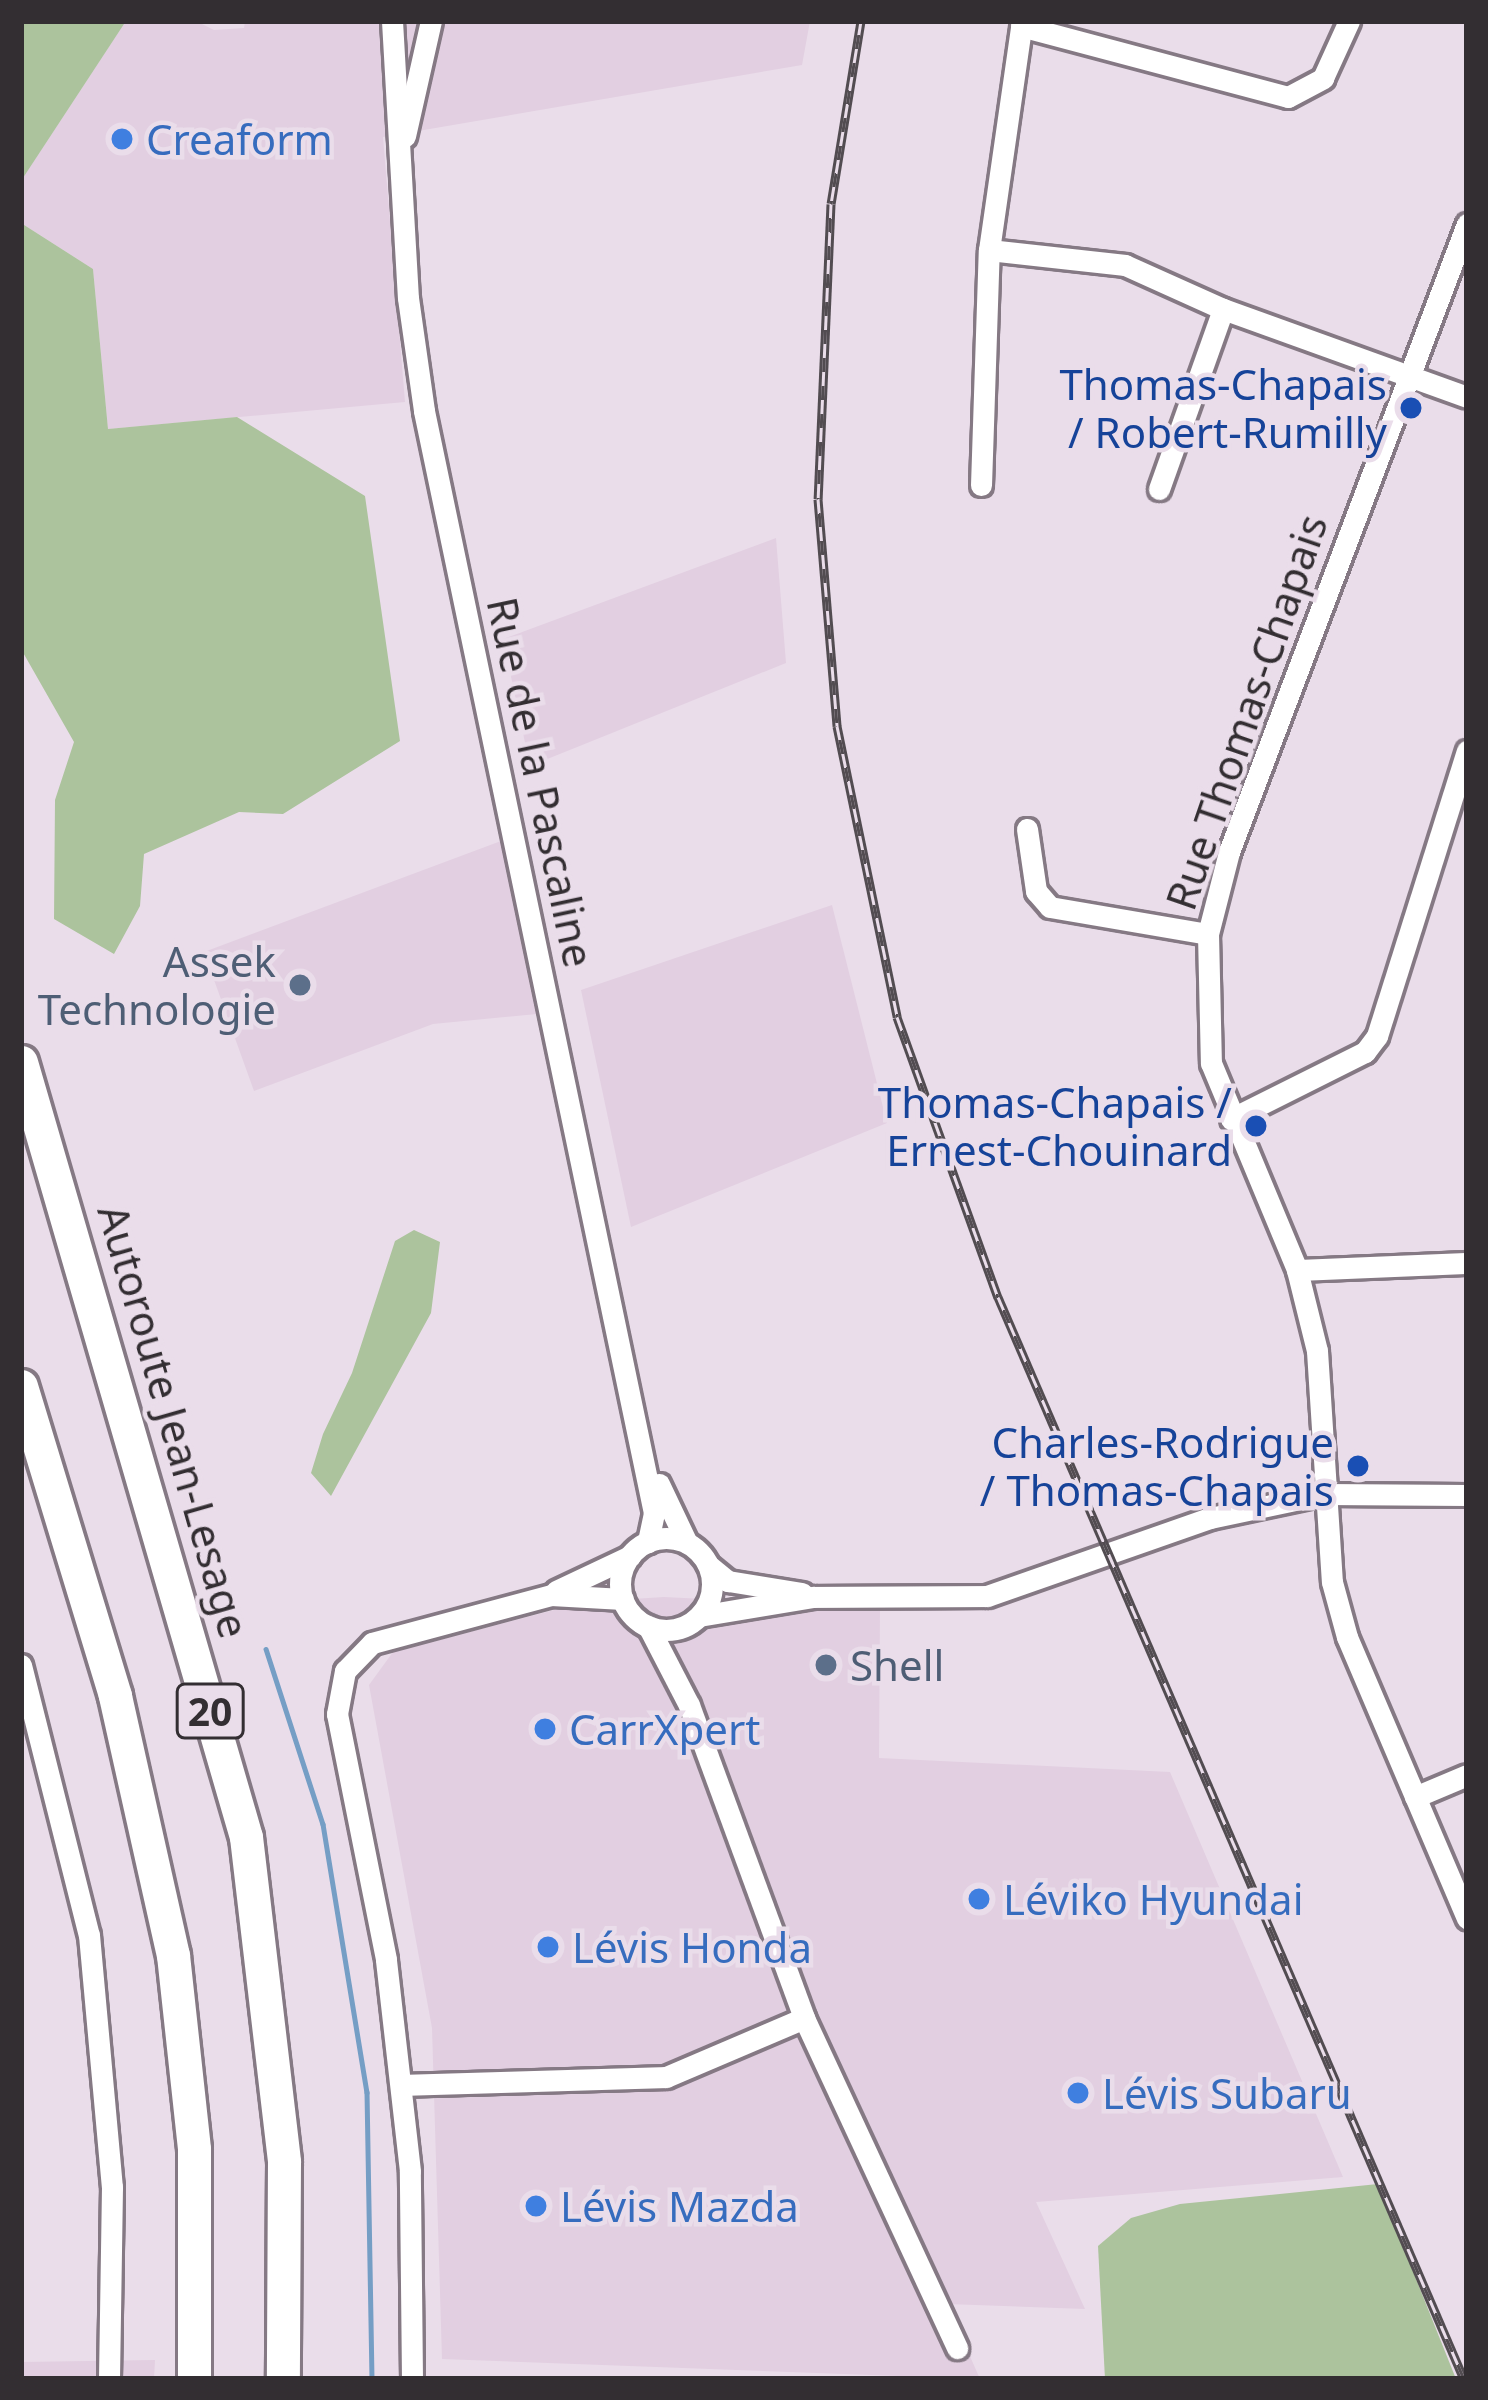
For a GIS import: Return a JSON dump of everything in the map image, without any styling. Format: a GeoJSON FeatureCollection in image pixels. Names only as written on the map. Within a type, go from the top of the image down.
{"type":"FeatureCollection","features":[{"type":"Feature","properties":{"kind":"highway","name":"Autoroute Jean-Lesage"},"geometry":{"type":"LineString","coordinates":[[21,1062],[246,1837],[284,2162],[283,2379]]}},
{"type":"Feature","properties":{"kind":"highway","name":"20"},"geometry":{"type":"LineString","coordinates":[[21,1386],[115,1696],[160,1885],[194,2150],[192,2372]]}},
{"type":"Feature","properties":{"kind":"highway"},"geometry":{"type":"LineString","coordinates":[[287,2286],[293,2379]]}},
{"type":"Feature","properties":{"kind":"street","name":"Rue de la Pascaline"},"geometry":{"type":"LineString","coordinates":[[392,21],[398,172],[424,411],[654,1513],[639,1549]]}},
{"type":"Feature","properties":{"kind":"street","name":"Rue de la Pascaline"},"geometry":{"type":"LineString","coordinates":[[398,172],[431,21]]}},
{"type":"Feature","properties":{"kind":"street"},"geometry":{"type":"LineString","coordinates":[[981,485],[989,250],[1021,23],[1288,97],[1323,78],[1349,21]]}},
{"type":"Feature","properties":{"kind":"street","name":"Rue Thomas-Chapais"},"geometry":{"type":"LineString","coordinates":[[1467,224],[1404,377],[1229,853],[1208,934],[1211,1064],[1298,1270],[1317,1351],[1324,1494],[1347,1637],[1467,1919]]}},
{"type":"Feature","properties":{"kind":"street"},"geometry":{"type":"LineString","coordinates":[[989,250],[1125,265],[1223,310],[1467,397]]}},
{"type":"Feature","properties":{"kind":"street"},"geometry":{"type":"LineString","coordinates":[[1159,489],[1223,310]]}},
{"type":"Feature","properties":{"kind":"street"},"geometry":{"type":"LineString","coordinates":[[1232,1119],[1365,1052],[1377,1036],[1459,798],[1467,751]]}},
{"type":"Feature","properties":{"kind":"street"},"geometry":{"type":"LineString","coordinates":[[1027,829],[1036,891],[1050,908],[1208,934]]}},
{"type":"Feature","properties":{"kind":"street"},"geometry":{"type":"LineString","coordinates":[[1298,1270],[1467,1263]]}},
{"type":"Feature","properties":{"kind":"street","name":"Rue de la Pascaline"},"geometry":{"type":"LineString","coordinates":[[630,1404],[687,1543]]}},
{"type":"Feature","properties":{"kind":"street"},"geometry":{"type":"LineString","coordinates":[[648,1626],[813,1597],[987,1596],[1210,1518],[1324,1494],[1467,1495]]}},
{"type":"Feature","properties":{"kind":"street"},"geometry":{"type":"LineString","coordinates":[[412,2379],[402,2085],[386,1958],[337,1714],[346,1671],[372,1643],[551,1595],[639,1549],[687,1543],[728,1581],[813,1597]]}},
{"type":"Feature","properties":{"kind":"street"},"geometry":{"type":"LineString","coordinates":[[622,1599],[639,1549]]}},
{"type":"Feature","properties":{"kind":"street"},"geometry":{"type":"LineString","coordinates":[[689,1705],[680,1659],[692,1621],[712,1591],[708,1565]]}},
{"type":"Feature","properties":{"kind":"street"},"geometry":{"type":"LineString","coordinates":[[551,1595],[622,1599],[648,1626],[689,1705],[804,2018],[957,2348]]}},
{"type":"Feature","properties":{"kind":"street"},"geometry":{"type":"LineString","coordinates":[[21,1665],[88,1935],[112,2187],[109,2379]]}},
{"type":"Feature","properties":{"kind":"street"},"geometry":{"type":"LineString","coordinates":[[1415,1797],[1467,1774]]}},
{"type":"Feature","properties":{"kind":"street"},"geometry":{"type":"LineString","coordinates":[[402,2085],[666,2077],[804,2018]]}},
{"type":"Feature","properties":{"kind":"shaded area"},"geometry":{"type":"Polygon","coordinates":[[[126,21],[196,21],[214,30],[244,28],[245,21],[810,21],[802,65],[383,137],[405,402],[108,429],[93,269],[21,223],[21,181],[126,21]]]}},
{"type":"Feature","properties":{"kind":"shaded area"},"geometry":{"type":"Polygon","coordinates":[[[776,538],[786,663],[530,766],[503,639],[776,538]]]}},
{"type":"Feature","properties":{"kind":"shaded area"},"geometry":{"type":"Polygon","coordinates":[[[501,841],[537,1014],[433,1024],[254,1091],[204,952],[501,841]]]}},
{"type":"Feature","properties":{"kind":"shaded area"},"geometry":{"type":"Polygon","coordinates":[[[832,905],[887,1123],[631,1227],[581,990],[832,905]]]}},
{"type":"Feature","properties":{"kind":"shaded area"},"geometry":{"type":"Polygon","coordinates":[[[664,1597],[880,1608],[879,1758],[1170,1772],[1343,2177],[1036,2202],[1085,2309],[947,2304],[980,2379],[442,2359],[432,2028],[369,1685],[393,1652],[585,1602],[664,1597]]]}},
{"type":"Feature","properties":{"kind":"shaded area"},"geometry":{"type":"Polygon","coordinates":[[[155,2360],[154,2379],[21,2379],[21,2362],[155,2360]]]}},
{"type":"Feature","properties":{"kind":"green space"},"geometry":{"type":"Polygon","coordinates":[[[21,21],[126,21],[21,181],[21,21]]]}},
{"type":"Feature","properties":{"kind":"green space"},"geometry":{"type":"Polygon","coordinates":[[[21,223],[93,269],[108,429],[237,417],[365,496],[400,741],[283,814],[239,812],[144,854],[140,906],[114,954],[54,919],[55,800],[74,742],[21,649],[21,223]]]}},
{"type":"Feature","properties":{"kind":"green space"},"geometry":{"type":"Polygon","coordinates":[[[414,1230],[440,1242],[431,1313],[331,1496],[311,1473],[323,1434],[352,1373],[395,1241],[414,1230]]]}},
{"type":"Feature","properties":{"kind":"green space"},"geometry":{"type":"Polygon","coordinates":[[[1378,2184],[1456,2379],[1105,2379],[1098,2246],[1131,2218],[1180,2204],[1378,2184]]]}},
{"type":"Feature","properties":{"kind":"waterway"},"geometry":{"type":"LineString","coordinates":[[266,1649],[323,1824],[367,2092],[372,2379]]}},
{"type":"Feature","properties":{"kind":"railway"},"geometry":{"type":"LineString","coordinates":[[861,21],[831,204],[818,499],[837,726],[897,1017],[998,1297],[1464,2379]]}},
{"type":"Feature","properties":{"kind":"place","name":"Creaform"},"geometry":{"type":"Point","coordinates":[122,139]}},
{"type":"Feature","properties":{"kind":"place","name":"Thomas-Chapais / Robert-Rumilly"},"geometry":{"type":"Point","coordinates":[1411,408]}},
{"type":"Feature","properties":{"kind":"place","name":"Assek Technologie"},"geometry":{"type":"Point","coordinates":[300,985]}},
{"type":"Feature","properties":{"kind":"place","name":"Thomas-Chapais / Ernest-Chouinard"},"geometry":{"type":"Point","coordinates":[1256,1126]}},
{"type":"Feature","properties":{"kind":"place","name":"Charles-Rodrigue / Thomas-Chapais"},"geometry":{"type":"Point","coordinates":[1358,1466]}},
{"type":"Feature","properties":{"kind":"place","name":"Shell"},"geometry":{"type":"Point","coordinates":[826,1665]}},
{"type":"Feature","properties":{"kind":"place","name":"CarrXpert"},"geometry":{"type":"Point","coordinates":[545,1729]}},
{"type":"Feature","properties":{"kind":"place","name":"Léviko Hyundai"},"geometry":{"type":"Point","coordinates":[979,1899]}},
{"type":"Feature","properties":{"kind":"place","name":"Lévis Honda"},"geometry":{"type":"Point","coordinates":[548,1947]}},
{"type":"Feature","properties":{"kind":"place","name":"Lévis Subaru"},"geometry":{"type":"Point","coordinates":[1078,2093]}},
{"type":"Feature","properties":{"kind":"place","name":"Lévis Mazda"},"geometry":{"type":"Point","coordinates":[536,2206]}}]}
